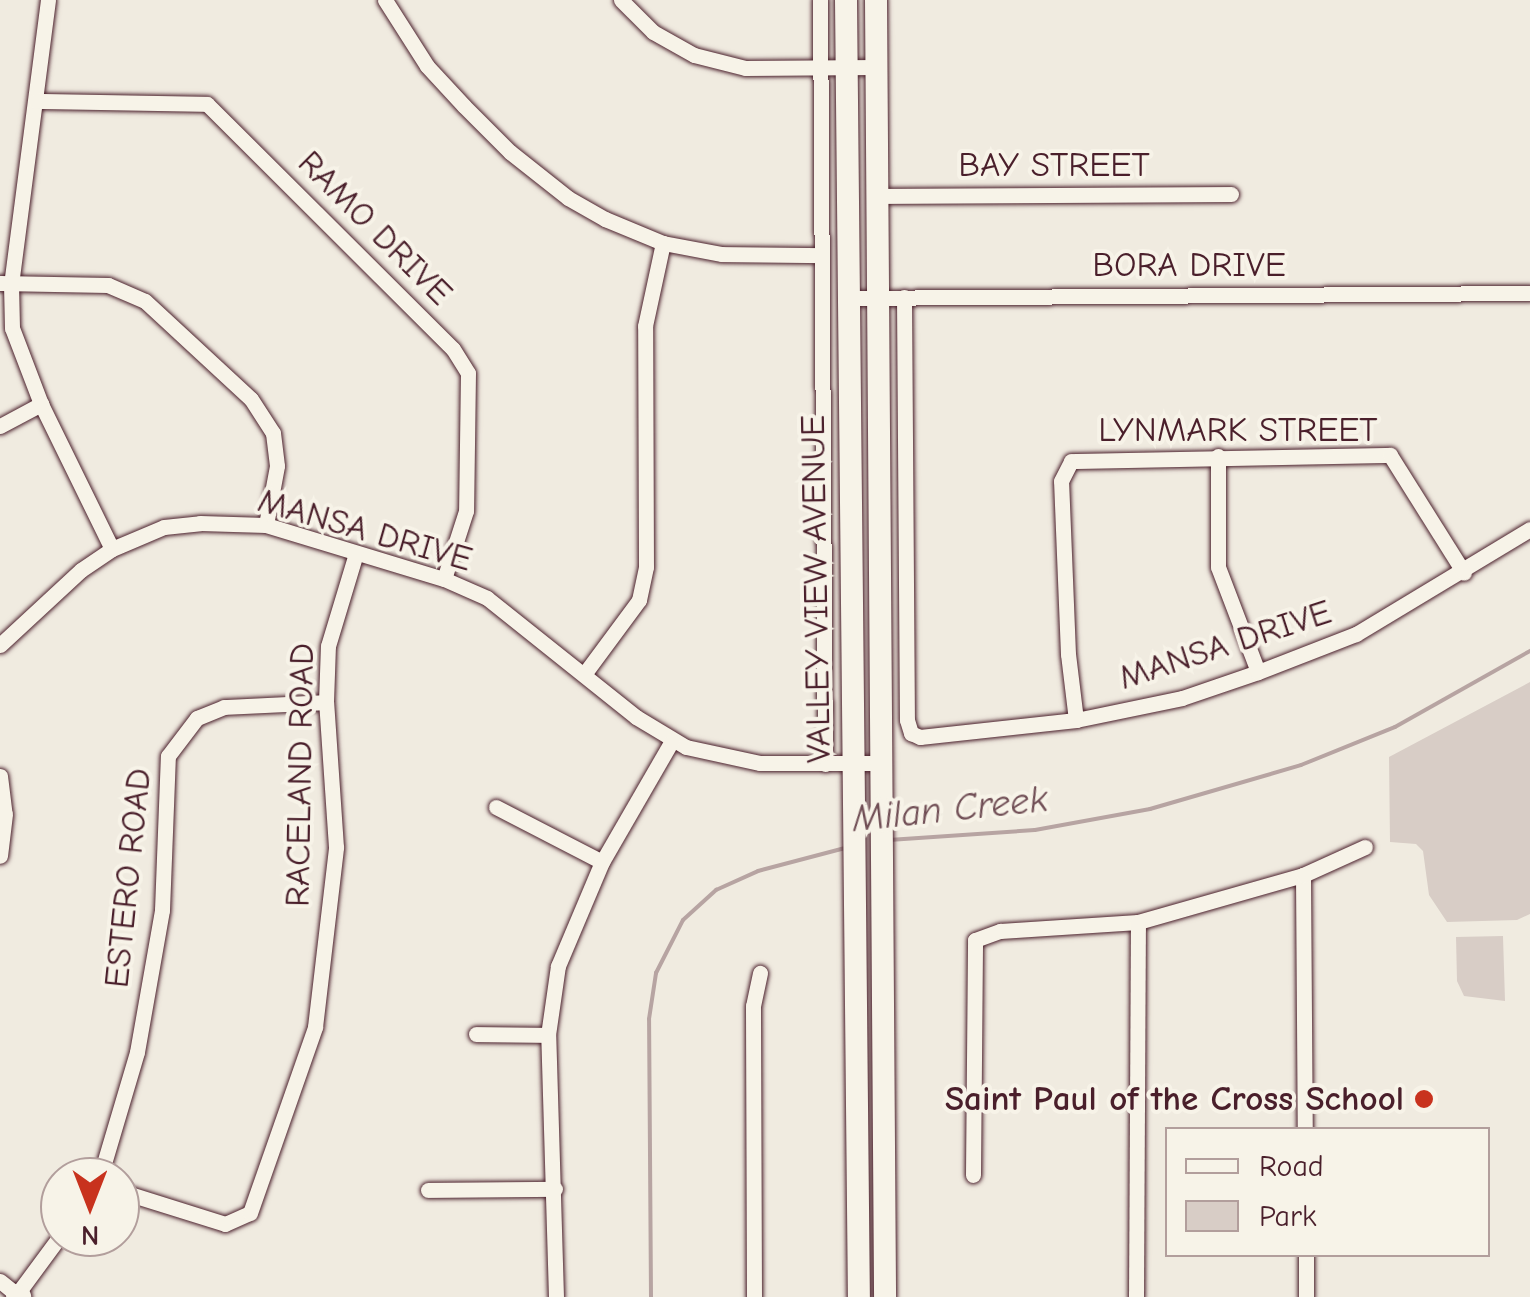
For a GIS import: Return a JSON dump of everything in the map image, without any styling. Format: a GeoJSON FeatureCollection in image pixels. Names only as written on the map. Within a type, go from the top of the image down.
{"type":"FeatureCollection","features":[{"type":"Feature","properties":{"kind":"main road","name":"VALLEY VIEW AVENUE"},"geometry":{"type":"LineString","coordinates":[[846,0],[859,1297]]}},
{"type":"Feature","properties":{"kind":"main road","name":"VALLEY VIEW AVENUE"},"geometry":{"type":"LineString","coordinates":[[876,0],[885,1297]]}},
{"type":"Feature","properties":{"kind":"street"},"geometry":{"type":"LineString","coordinates":[[48,0],[36,101],[5,284],[12,328],[41,404],[112,549]]}},
{"type":"Feature","properties":{"kind":"street"},"geometry":{"type":"LineString","coordinates":[[385,0],[427,66],[510,152],[568,198],[604,219],[662,243],[722,254],[822,255]]}},
{"type":"Feature","properties":{"kind":"street"},"geometry":{"type":"LineString","coordinates":[[620,0],[653,32],[694,55],[745,68],[876,66]]}},
{"type":"Feature","properties":{"kind":"street","name":"VALLEY VIEW AVENUE"},"geometry":{"type":"LineString","coordinates":[[820,0],[825,764]]}},
{"type":"Feature","properties":{"kind":"street","name":"RAMO DRIVE"},"geometry":{"type":"LineString","coordinates":[[36,101],[207,104],[453,349],[468,373],[466,511],[444,578]]}},
{"type":"Feature","properties":{"kind":"street","name":"BAY STREET"},"geometry":{"type":"LineString","coordinates":[[877,196],[1231,194]]}},
{"type":"Feature","properties":{"kind":"street"},"geometry":{"type":"LineString","coordinates":[[585,674],[639,600],[646,567],[645,326],[662,243]]}},
{"type":"Feature","properties":{"kind":"street"},"geometry":{"type":"LineString","coordinates":[[5,284],[108,285],[146,301],[252,399],[274,433],[278,466],[266,525]]}},
{"type":"Feature","properties":{"kind":"street","name":"BORA DRIVE"},"geometry":{"type":"LineString","coordinates":[[848,298],[1530,293]]}},
{"type":"Feature","properties":{"kind":"street","name":"MANSA DRIVE"},"geometry":{"type":"LineString","coordinates":[[904,297],[907,720],[912,732],[920,737],[1076,720],[1182,698],[1356,634],[1464,573],[1530,529]]}},
{"type":"Feature","properties":{"kind":"street"},"geometry":{"type":"LineString","coordinates":[[0,426],[41,404]]}},
{"type":"Feature","properties":{"kind":"street","name":"LYNMARK STREET"},"geometry":{"type":"LineString","coordinates":[[1076,720],[1068,654],[1061,481],[1071,462],[1390,455],[1464,573]]}},
{"type":"Feature","properties":{"kind":"street"},"geometry":{"type":"LineString","coordinates":[[1218,456],[1218,567],[1258,672]]}},
{"type":"Feature","properties":{"kind":"street","name":"MANSA DRIVE"},"geometry":{"type":"LineString","coordinates":[[0,645],[81,570],[112,549],[164,528],[200,523],[266,525],[444,578],[487,598],[672,740],[734,760],[880,763]]}},
{"type":"Feature","properties":{"kind":"street","name":"RACELAND ROAD"},"geometry":{"type":"LineString","coordinates":[[140,1197],[225,1224],[250,1214],[314,1027],[336,847],[326,702],[328,646],[356,553]]}},
{"type":"Feature","properties":{"kind":"street","name":"ESTERO ROAD"},"geometry":{"type":"LineString","coordinates":[[106,1157],[138,1052],[162,910],[168,756],[197,718],[224,707],[326,702]]}},
{"type":"Feature","properties":{"kind":"street"},"geometry":{"type":"LineString","coordinates":[[556,1297],[548,1035],[558,966],[602,862],[672,740]]}},
{"type":"Feature","properties":{"kind":"street"},"geometry":{"type":"LineString","coordinates":[[0,776],[6,814],[0,856]]}},
{"type":"Feature","properties":{"kind":"street"},"geometry":{"type":"LineString","coordinates":[[496,807],[602,862]]}},
{"type":"Feature","properties":{"kind":"street"},"geometry":{"type":"LineString","coordinates":[[973,1175],[975,940],[1000,931],[1138,922],[1303,875],[1366,848]]}},
{"type":"Feature","properties":{"kind":"street"},"geometry":{"type":"LineString","coordinates":[[1303,875],[1305,1127]]}},
{"type":"Feature","properties":{"kind":"street"},"geometry":{"type":"LineString","coordinates":[[1136,1297],[1138,922]]}},
{"type":"Feature","properties":{"kind":"street"},"geometry":{"type":"LineString","coordinates":[[754,1297],[753,1006],[760,974]]}},
{"type":"Feature","properties":{"kind":"street"},"geometry":{"type":"LineString","coordinates":[[476,1034],[548,1035]]}},
{"type":"Feature","properties":{"kind":"street"},"geometry":{"type":"LineString","coordinates":[[428,1190],[555,1189]]}},
{"type":"Feature","properties":{"kind":"street"},"geometry":{"type":"LineString","coordinates":[[13,1292],[42,1257]]}},
{"type":"Feature","properties":{"kind":"street"},"geometry":{"type":"LineString","coordinates":[[1306,1257],[1306,1297]]}},
{"type":"Feature","properties":{"kind":"green space"},"geometry":{"type":"Polygon","coordinates":[[[1530,682],[1530,914],[1517,920],[1447,922],[1429,895],[1423,851],[1416,844],[1390,842],[1389,757],[1530,682]]]}},
{"type":"Feature","properties":{"kind":"green space"},"geometry":{"type":"Polygon","coordinates":[[[1503,936],[1505,1001],[1464,996],[1457,981],[1456,937],[1503,936]]]}},
{"type":"Feature","properties":{"kind":"waterway","name":"Milan Creek"},"geometry":{"type":"LineString","coordinates":[[889,840],[1035,830],[1150,809],[1301,765],[1395,727],[1530,651]]}},
{"type":"Feature","properties":{"kind":"waterway","name":"Milan Creek"},"geometry":{"type":"LineString","coordinates":[[651,1297],[649,1019],[656,973],[683,920],[716,890],[758,871],[845,848]]}},
{"type":"Feature","properties":{"kind":"place","name":"Saint Paul of the Cross School"},"geometry":{"type":"Point","coordinates":[1424,1099]}}]}
